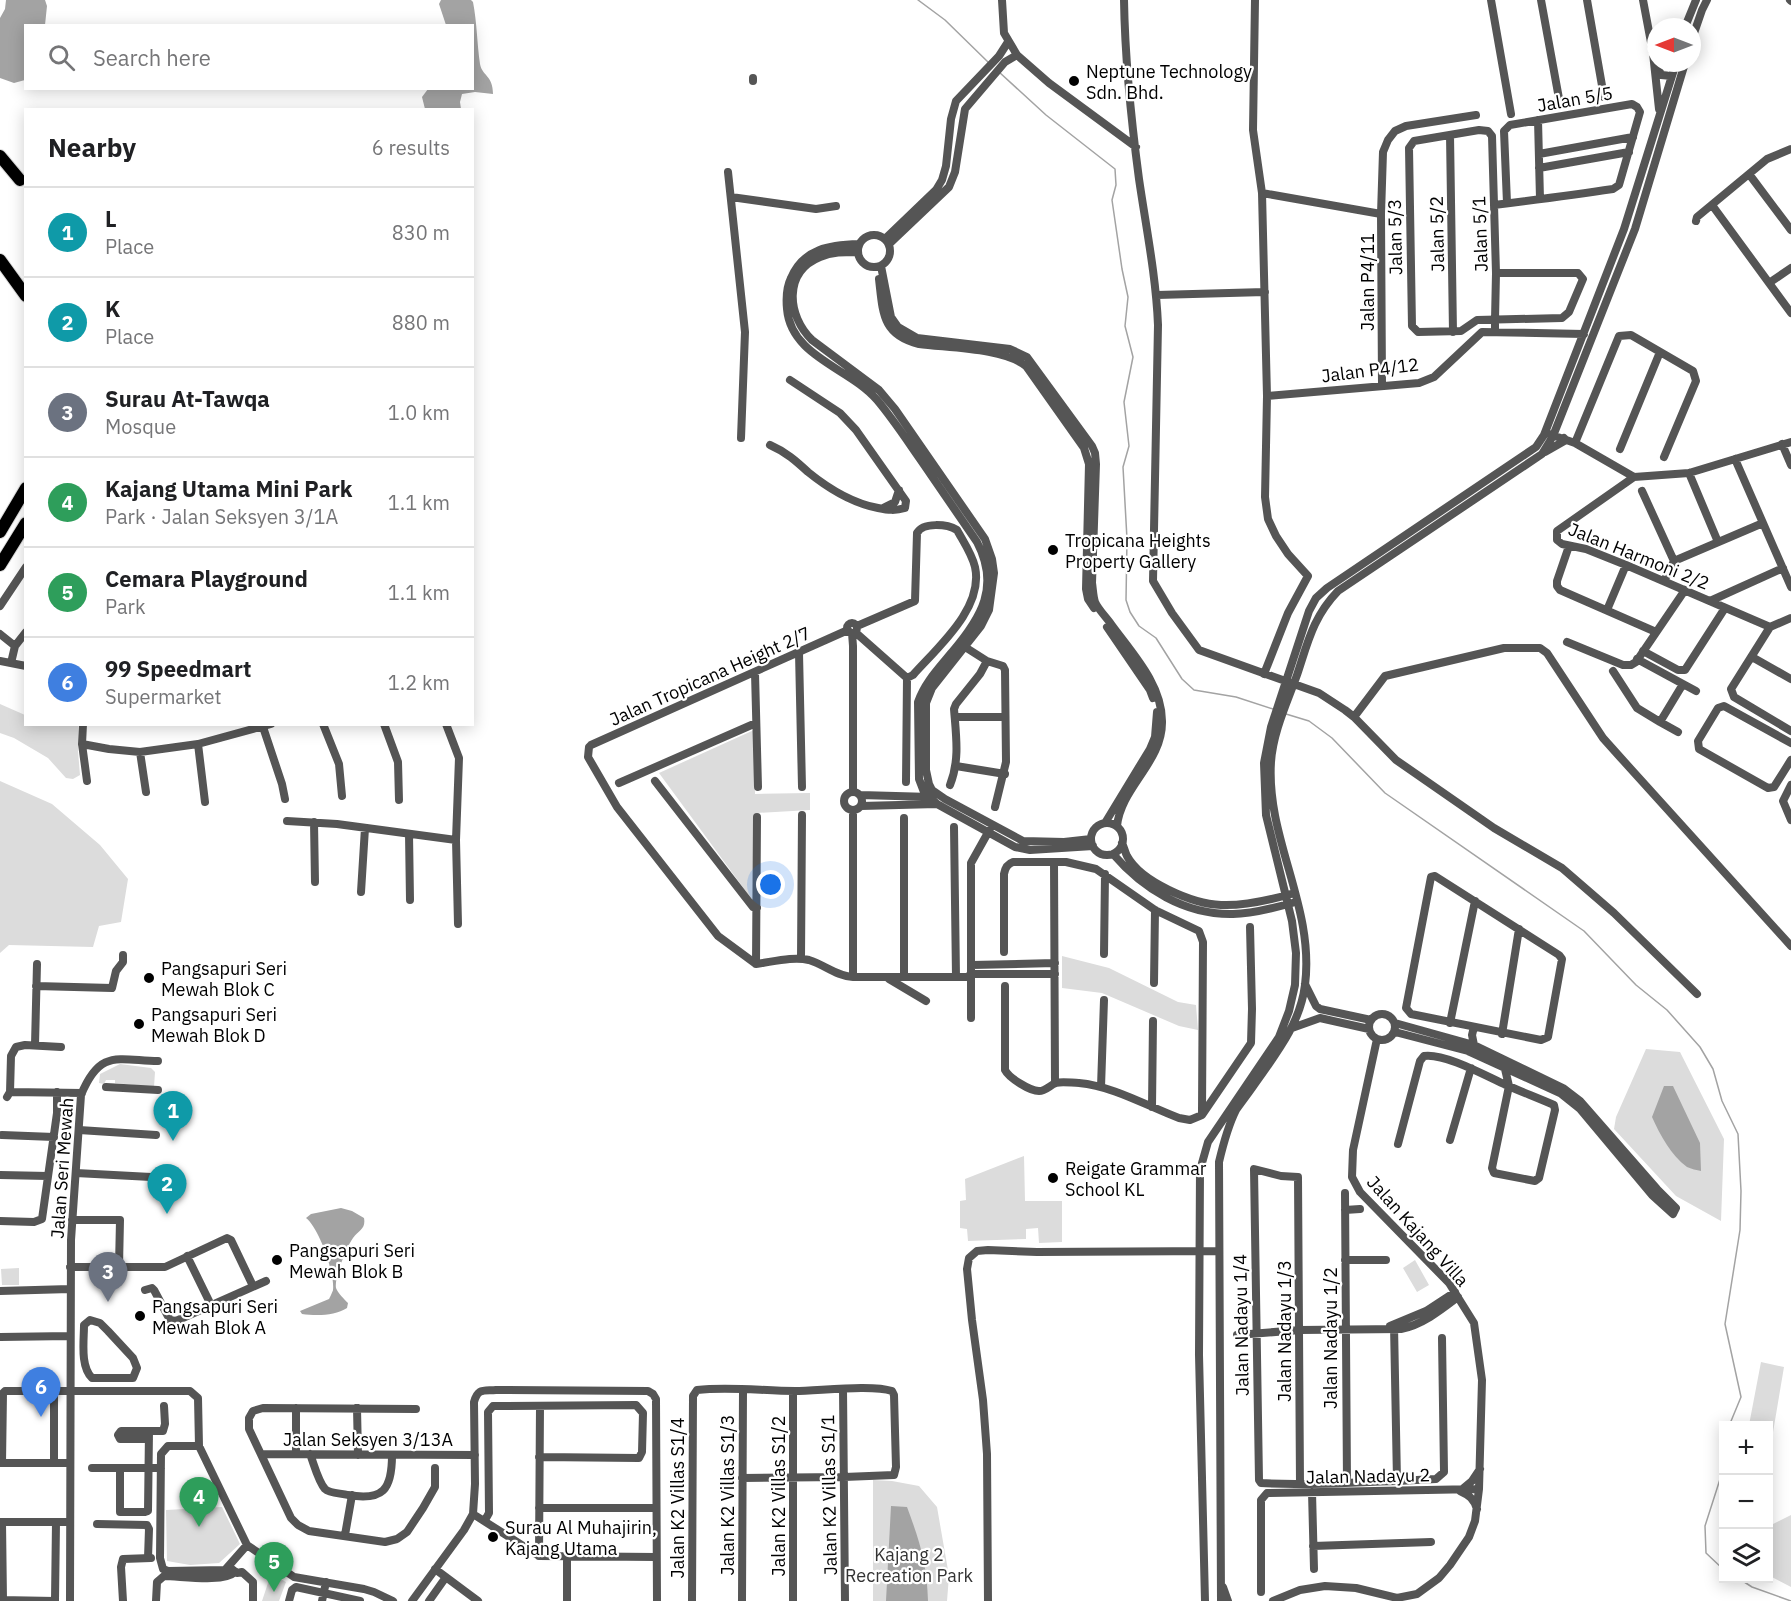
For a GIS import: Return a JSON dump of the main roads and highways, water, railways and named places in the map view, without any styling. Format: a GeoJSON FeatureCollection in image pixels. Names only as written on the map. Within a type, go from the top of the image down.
{"type":"FeatureCollection","features":[{"type":"Feature","properties":{"kind":"highway"},"geometry":{"type":"LineString","coordinates":[[0,156],[20,180]]}},
{"type":"Feature","properties":{"kind":"highway"},"geometry":{"type":"LineString","coordinates":[[0,260],[24,293]]}},
{"type":"Feature","properties":{"kind":"highway"},"geometry":{"type":"LineString","coordinates":[[0,532],[24,491]]}},
{"type":"Feature","properties":{"kind":"highway"},"geometry":{"type":"LineString","coordinates":[[0,565],[24,527]]}},
{"type":"Feature","properties":{"kind":"waterway"},"geometry":{"type":"LineString","coordinates":[[918,0],[945,20],[989,63]]}},
{"type":"Feature","properties":{"kind":"waterway"},"geometry":{"type":"LineString","coordinates":[[999,72],[1046,115],[1115,169],[1116,185],[1112,200],[1128,297],[1125,326],[1133,357],[1124,402],[1129,446],[1123,467],[1127,539],[1126,600],[1130,612],[1139,626],[1156,638],[1182,679],[1194,690],[1236,697],[1273,709]]}},
{"type":"Feature","properties":{"kind":"waterway"},"geometry":{"type":"LineString","coordinates":[[1286,714],[1309,721],[1332,738],[1385,793],[1584,931],[1636,985],[1667,1010],[1700,1047],[1713,1069],[1722,1101],[1738,1134],[1741,1191],[1740,1230],[1725,1324],[1741,1397],[1731,1421]]}},
{"type":"Feature","properties":{"kind":"waterway"},"geometry":{"type":"LineString","coordinates":[[1719,1565],[1706,1553],[1705,1526],[1721,1475]]}},
{"type":"Feature","properties":{"kind":"waterway"},"geometry":{"type":"LineString","coordinates":[[1746,1583],[1791,1601]]}},
{"type":"Feature","properties":{"kind":"place","name":"Neptune Technology Sdn. Bhd."},"geometry":{"type":"Point","coordinates":[1074,81]}},
{"type":"Feature","properties":{"kind":"place","name":"Tropicana Heights Property Gallery"},"geometry":{"type":"Point","coordinates":[1053,550]}},
{"type":"Feature","properties":{"kind":"place","name":"Pangsapuri Seri Mewah Blok C"},"geometry":{"type":"Point","coordinates":[149,978]}},
{"type":"Feature","properties":{"kind":"place","name":"Pangsapuri Seri Mewah Blok D"},"geometry":{"type":"Point","coordinates":[139,1024]}},
{"type":"Feature","properties":{"kind":"place","name":"L"},"geometry":{"type":"Point","coordinates":[173,1141]}},
{"type":"Feature","properties":{"kind":"place","name":"Reigate Grammar School KL"},"geometry":{"type":"Point","coordinates":[1053,1178]}},
{"type":"Feature","properties":{"kind":"place","name":"K"},"geometry":{"type":"Point","coordinates":[167,1214]}},
{"type":"Feature","properties":{"kind":"place","name":"Pangsapuri Seri Mewah Blok B"},"geometry":{"type":"Point","coordinates":[277,1260]}},
{"type":"Feature","properties":{"kind":"place","name":"Surau At-Tawqa"},"geometry":{"type":"Point","coordinates":[108,1302]}},
{"type":"Feature","properties":{"kind":"place","name":"Pangsapuri Seri Mewah Blok A"},"geometry":{"type":"Point","coordinates":[140,1316]}},
{"type":"Feature","properties":{"kind":"place","name":"99 Speedmart"},"geometry":{"type":"Point","coordinates":[41,1417]}},
{"type":"Feature","properties":{"kind":"place","name":"Kajang Utama Mini Park"},"geometry":{"type":"Point","coordinates":[199,1527]}},
{"type":"Feature","properties":{"kind":"place","name":"Surau Al Muhajirin, Kajang Utama"},"geometry":{"type":"Point","coordinates":[493,1537]}},
{"type":"Feature","properties":{"kind":"place","name":"Cemara Playground"},"geometry":{"type":"Point","coordinates":[274,1592]}},
{"type":"Feature","properties":{"kind":"park label","name":"Kajang 2 Recreation Park"},"geometry":{"type":"Point","coordinates":[909,1564]}}]}
